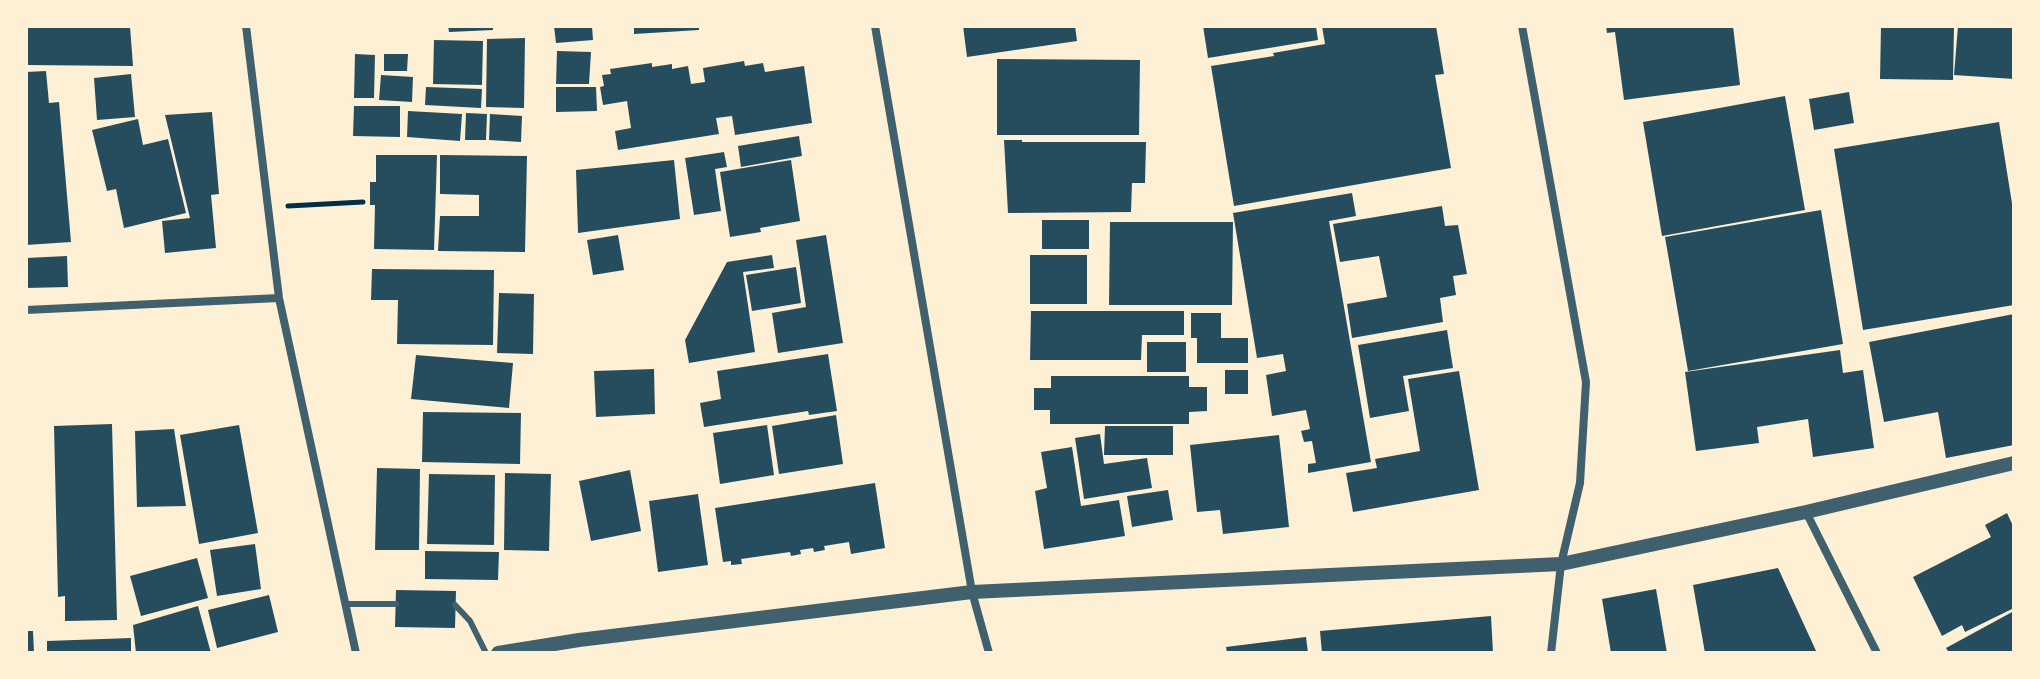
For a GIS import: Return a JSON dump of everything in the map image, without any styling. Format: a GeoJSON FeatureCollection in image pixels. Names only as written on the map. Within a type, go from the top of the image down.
{"type":"FeatureCollection","features":[{"type":"Feature","properties":{"kind":"street"},"geometry":{"type":"LineString","coordinates":[[246,26],[279,298],[356,653]]}},
{"type":"Feature","properties":{"kind":"street"},"geometry":{"type":"LineString","coordinates":[[875,26],[972,592],[989,653]]}},
{"type":"Feature","properties":{"kind":"street"},"geometry":{"type":"LineString","coordinates":[[1522,26],[1586,382],[1580,483],[1561,564],[1551,653]]}},
{"type":"Feature","properties":{"kind":"street"},"geometry":{"type":"LineString","coordinates":[[26,310],[279,298]]}},
{"type":"Feature","properties":{"kind":"street"},"geometry":{"type":"LineString","coordinates":[[498,653],[579,640],[972,592],[1561,564],[1806,512],[2014,463]]}},
{"type":"Feature","properties":{"kind":"street"},"geometry":{"type":"LineString","coordinates":[[1806,512],[1877,653]]}},
{"type":"Feature","properties":{"kind":"lane"},"geometry":{"type":"LineString","coordinates":[[345,604],[396,604]]}},
{"type":"Feature","properties":{"kind":"lane"},"geometry":{"type":"LineString","coordinates":[[455,605],[470,621],[486,653]]}},
{"type":"Feature","properties":{"kind":"path"},"geometry":{"type":"LineString","coordinates":[[268,207],[363,202]]}},
{"type":"Feature","properties":{"kind":"building"},"geometry":{"type":"Polygon","coordinates":[[[26,26],[130,26],[133,66],[26,65],[26,26]]]}},
{"type":"Feature","properties":{"kind":"building"},"geometry":{"type":"Polygon","coordinates":[[[448,26],[493,26],[493,30],[449,32],[448,26]]]}},
{"type":"Feature","properties":{"kind":"building"},"geometry":{"type":"Polygon","coordinates":[[[554,26],[592,26],[593,40],[556,43],[554,26]]]}},
{"type":"Feature","properties":{"kind":"building"},"geometry":{"type":"Polygon","coordinates":[[[634,26],[699,26],[699,30],[634,34],[634,26]]]}},
{"type":"Feature","properties":{"kind":"building"},"geometry":{"type":"Polygon","coordinates":[[[963,26],[1075,26],[1077,41],[967,57],[963,26]]]}},
{"type":"Feature","properties":{"kind":"building"},"geometry":{"type":"Polygon","coordinates":[[[1203,26],[1316,26],[1318,40],[1208,58],[1203,26]]]}},
{"type":"Feature","properties":{"kind":"building"},"geometry":{"type":"Polygon","coordinates":[[[1322,26],[1436,26],[1444,74],[1435,75],[1451,168],[1234,206],[1211,66],[1325,44],[1322,26]]]}},
{"type":"Feature","properties":{"kind":"building"},"geometry":{"type":"Polygon","coordinates":[[[1606,26],[1733,26],[1740,85],[1624,100],[1615,32],[1607,33],[1606,26]]]}},
{"type":"Feature","properties":{"kind":"building"},"geometry":{"type":"Polygon","coordinates":[[[1881,26],[1954,26],[1953,80],[1880,79],[1881,26]]]}},
{"type":"Feature","properties":{"kind":"building"},"geometry":{"type":"Polygon","coordinates":[[[1958,26],[2014,26],[2014,79],[1954,75],[1958,26]]]}},
{"type":"Feature","properties":{"kind":"building"},"geometry":{"type":"Polygon","coordinates":[[[525,38],[524,108],[486,107],[487,39],[525,38]]]}},
{"type":"Feature","properties":{"kind":"building"},"geometry":{"type":"Polygon","coordinates":[[[434,40],[483,41],[482,85],[433,84],[434,40]]]}},
{"type":"Feature","properties":{"kind":"building"},"geometry":{"type":"Polygon","coordinates":[[[557,51],[591,52],[589,84],[556,84],[557,51]]]}},
{"type":"Feature","properties":{"kind":"building"},"geometry":{"type":"Polygon","coordinates":[[[355,54],[375,55],[374,98],[354,98],[355,54]]]}},
{"type":"Feature","properties":{"kind":"building"},"geometry":{"type":"Polygon","coordinates":[[[384,54],[408,54],[407,71],[384,71],[384,54]]]}},
{"type":"Feature","properties":{"kind":"building"},"geometry":{"type":"Polygon","coordinates":[[[997,59],[1140,60],[1139,135],[997,135],[997,59]]]}},
{"type":"Feature","properties":{"kind":"building"},"geometry":{"type":"Polygon","coordinates":[[[744,61],[745,66],[763,63],[765,72],[804,66],[812,123],[735,135],[732,116],[716,118],[719,134],[618,150],[615,131],[631,128],[627,101],[603,105],[602,75],[611,74],[610,69],[652,63],[652,67],[672,64],[672,69],[688,66],[691,84],[705,82],[703,68],[744,61]]]}},
{"type":"Feature","properties":{"kind":"building"},"geometry":{"type":"Polygon","coordinates":[[[46,71],[49,103],[59,102],[71,242],[26,245],[26,72],[46,71]]]}},
{"type":"Feature","properties":{"kind":"building"},"geometry":{"type":"Polygon","coordinates":[[[131,74],[135,117],[97,120],[94,78],[131,74]]]}},
{"type":"Feature","properties":{"kind":"building"},"geometry":{"type":"Polygon","coordinates":[[[381,75],[413,77],[412,102],[379,100],[381,75]]]}},
{"type":"Feature","properties":{"kind":"building"},"geometry":{"type":"Polygon","coordinates":[[[426,87],[482,89],[481,108],[425,105],[426,87]]]}},
{"type":"Feature","properties":{"kind":"building"},"geometry":{"type":"Polygon","coordinates":[[[556,87],[596,87],[597,111],[556,112],[556,87]]]}},
{"type":"Feature","properties":{"kind":"building"},"geometry":{"type":"Polygon","coordinates":[[[1849,92],[1854,123],[1814,130],[1809,99],[1849,92]]]}},
{"type":"Feature","properties":{"kind":"building"},"geometry":{"type":"Polygon","coordinates":[[[1785,96],[1805,210],[1662,236],[1643,122],[1785,96]]]}},
{"type":"Feature","properties":{"kind":"building"},"geometry":{"type":"Polygon","coordinates":[[[354,106],[400,106],[400,137],[353,136],[354,106]]]}},
{"type":"Feature","properties":{"kind":"building"},"geometry":{"type":"Polygon","coordinates":[[[408,111],[462,114],[460,141],[407,137],[408,111]]]}},
{"type":"Feature","properties":{"kind":"building"},"geometry":{"type":"Polygon","coordinates":[[[212,112],[219,194],[211,195],[216,248],[165,253],[162,221],[190,218],[165,115],[212,112]]]}},
{"type":"Feature","properties":{"kind":"building"},"geometry":{"type":"Polygon","coordinates":[[[466,113],[487,114],[486,140],[465,140],[466,113]]]}},
{"type":"Feature","properties":{"kind":"building"},"geometry":{"type":"Polygon","coordinates":[[[490,114],[522,116],[521,142],[489,140],[490,114]]]}},
{"type":"Feature","properties":{"kind":"building"},"geometry":{"type":"Polygon","coordinates":[[[138,119],[143,145],[168,139],[186,213],[124,228],[116,189],[107,191],[92,130],[138,119]]]}},
{"type":"Feature","properties":{"kind":"building"},"geometry":{"type":"Polygon","coordinates":[[[1999,122],[2014,216],[2014,305],[1863,330],[1834,149],[1999,122]]]}},
{"type":"Feature","properties":{"kind":"building"},"geometry":{"type":"Polygon","coordinates":[[[799,136],[802,156],[741,167],[738,146],[799,136]]]}},
{"type":"Feature","properties":{"kind":"building"},"geometry":{"type":"Polygon","coordinates":[[[1004,140],[1146,142],[1145,183],[1132,183],[1131,212],[1008,213],[1004,140]]]}},
{"type":"Feature","properties":{"kind":"building"},"geometry":{"type":"Polygon","coordinates":[[[724,152],[727,167],[715,169],[721,211],[694,215],[685,158],[724,152]]]}},
{"type":"Feature","properties":{"kind":"building"},"geometry":{"type":"Polygon","coordinates":[[[376,155],[437,155],[434,250],[374,249],[375,205],[370,205],[370,182],[376,182],[376,155]]]}},
{"type":"Feature","properties":{"kind":"building"},"geometry":{"type":"Polygon","coordinates":[[[440,155],[527,156],[525,252],[438,251],[440,216],[479,216],[479,195],[440,194],[440,155]]]}},
{"type":"Feature","properties":{"kind":"building"},"geometry":{"type":"Polygon","coordinates":[[[674,160],[680,219],[578,233],[576,170],[674,160]]]}},
{"type":"Feature","properties":{"kind":"building"},"geometry":{"type":"Polygon","coordinates":[[[791,160],[800,221],[730,237],[720,172],[791,160]]]}},
{"type":"Feature","properties":{"kind":"building"},"geometry":{"type":"Polygon","coordinates":[[[1352,193],[1356,216],[1329,221],[1371,462],[1308,473],[1308,464],[1316,463],[1312,441],[1304,442],[1301,431],[1310,429],[1306,410],[1272,416],[1266,375],[1286,371],[1283,354],[1257,358],[1233,213],[1352,193]]]}},
{"type":"Feature","properties":{"kind":"building"},"geometry":{"type":"Polygon","coordinates":[[[1442,206],[1445,226],[1458,225],[1467,274],[1453,276],[1456,295],[1440,298],[1443,322],[1352,338],[1347,304],[1387,297],[1379,256],[1340,262],[1333,224],[1442,206]]]}},
{"type":"Feature","properties":{"kind":"building"},"geometry":{"type":"Polygon","coordinates":[[[1821,210],[1843,344],[1688,371],[1665,237],[1821,210]]]}},
{"type":"Feature","properties":{"kind":"building"},"geometry":{"type":"Polygon","coordinates":[[[1042,220],[1089,220],[1089,249],[1042,249],[1042,220]]]}},
{"type":"Feature","properties":{"kind":"building"},"geometry":{"type":"Polygon","coordinates":[[[1110,222],[1233,222],[1232,305],[1109,305],[1110,222]]]}},
{"type":"Feature","properties":{"kind":"building"},"geometry":{"type":"Polygon","coordinates":[[[618,235],[624,270],[593,275],[587,240],[618,235]]]}},
{"type":"Feature","properties":{"kind":"building"},"geometry":{"type":"Polygon","coordinates":[[[826,235],[843,343],[778,353],[772,313],[806,307],[796,240],[826,235]]]}},
{"type":"Feature","properties":{"kind":"building"},"geometry":{"type":"Polygon","coordinates":[[[772,255],[774,268],[743,272],[755,352],[689,363],[685,340],[727,262],[772,255]]]}},
{"type":"Feature","properties":{"kind":"building"},"geometry":{"type":"Polygon","coordinates":[[[1030,255],[1087,255],[1087,304],[1030,304],[1030,255]]]}},
{"type":"Feature","properties":{"kind":"building"},"geometry":{"type":"Polygon","coordinates":[[[67,256],[68,287],[26,288],[26,258],[67,256]]]}},
{"type":"Feature","properties":{"kind":"building"},"geometry":{"type":"Polygon","coordinates":[[[796,267],[801,303],[752,311],[746,275],[796,267]]]}},
{"type":"Feature","properties":{"kind":"building"},"geometry":{"type":"Polygon","coordinates":[[[372,269],[494,270],[493,345],[397,344],[398,300],[371,300],[372,269]]]}},
{"type":"Feature","properties":{"kind":"building"},"geometry":{"type":"Polygon","coordinates":[[[499,293],[534,294],[533,354],[497,353],[499,293]]]}},
{"type":"Feature","properties":{"kind":"building"},"geometry":{"type":"Polygon","coordinates":[[[1031,311],[1184,311],[1184,335],[1142,335],[1141,360],[1030,360],[1031,311]]]}},
{"type":"Feature","properties":{"kind":"building"},"geometry":{"type":"Polygon","coordinates":[[[1191,313],[1221,313],[1221,338],[1248,338],[1248,363],[1197,363],[1197,338],[1191,338],[1191,313]]]}},
{"type":"Feature","properties":{"kind":"building"},"geometry":{"type":"Polygon","coordinates":[[[2014,314],[2014,445],[1946,458],[1938,412],[1884,422],[1869,342],[2014,314]]]}},
{"type":"Feature","properties":{"kind":"building"},"geometry":{"type":"Polygon","coordinates":[[[1447,330],[1453,368],[1403,376],[1409,411],[1370,418],[1358,345],[1447,330]]]}},
{"type":"Feature","properties":{"kind":"building"},"geometry":{"type":"Polygon","coordinates":[[[1147,342],[1186,342],[1186,372],[1147,372],[1147,342]]]}},
{"type":"Feature","properties":{"kind":"building"},"geometry":{"type":"Polygon","coordinates":[[[1840,350],[1843,373],[1863,370],[1874,448],[1813,457],[1808,419],[1757,427],[1759,443],[1696,451],[1685,372],[1840,350]]]}},
{"type":"Feature","properties":{"kind":"building"},"geometry":{"type":"Polygon","coordinates":[[[828,354],[837,411],[809,415],[808,411],[704,427],[700,403],[721,399],[717,371],[828,354]]]}},
{"type":"Feature","properties":{"kind":"building"},"geometry":{"type":"Polygon","coordinates":[[[416,355],[513,363],[509,408],[411,399],[416,355]]]}},
{"type":"Feature","properties":{"kind":"building"},"geometry":{"type":"Polygon","coordinates":[[[654,369],[655,414],[596,417],[594,371],[654,369]]]}},
{"type":"Feature","properties":{"kind":"building"},"geometry":{"type":"Polygon","coordinates":[[[1225,370],[1248,370],[1248,394],[1225,394],[1225,370]]]}},
{"type":"Feature","properties":{"kind":"building"},"geometry":{"type":"Polygon","coordinates":[[[1459,371],[1479,490],[1353,512],[1346,473],[1377,468],[1375,459],[1420,451],[1408,379],[1459,371]]]}},
{"type":"Feature","properties":{"kind":"building"},"geometry":{"type":"Polygon","coordinates":[[[1051,376],[1189,376],[1189,387],[1207,387],[1207,411],[1189,412],[1189,424],[1050,424],[1050,410],[1034,410],[1034,388],[1051,388],[1051,376]]]}},
{"type":"Feature","properties":{"kind":"building"},"geometry":{"type":"Polygon","coordinates":[[[423,412],[521,413],[520,464],[422,462],[423,412]]]}},
{"type":"Feature","properties":{"kind":"building"},"geometry":{"type":"Polygon","coordinates":[[[836,415],[843,464],[779,474],[772,426],[836,415]]]}},
{"type":"Feature","properties":{"kind":"building"},"geometry":{"type":"Polygon","coordinates":[[[112,424],[117,620],[65,621],[65,596],[58,597],[54,426],[112,424]]]}},
{"type":"Feature","properties":{"kind":"building"},"geometry":{"type":"Polygon","coordinates":[[[239,425],[258,533],[199,544],[180,435],[239,425]]]}},
{"type":"Feature","properties":{"kind":"building"},"geometry":{"type":"Polygon","coordinates":[[[767,425],[774,475],[720,484],[713,433],[767,425]]]}},
{"type":"Feature","properties":{"kind":"building"},"geometry":{"type":"Polygon","coordinates":[[[1105,426],[1173,426],[1173,455],[1104,455],[1105,426]]]}},
{"type":"Feature","properties":{"kind":"building"},"geometry":{"type":"Polygon","coordinates":[[[174,429],[186,506],[137,507],[135,431],[174,429]]]}},
{"type":"Feature","properties":{"kind":"building"},"geometry":{"type":"Polygon","coordinates":[[[1100,434],[1104,464],[1147,458],[1152,488],[1084,499],[1075,438],[1100,434]]]}},
{"type":"Feature","properties":{"kind":"building"},"geometry":{"type":"Polygon","coordinates":[[[1279,435],[1289,527],[1223,534],[1220,510],[1197,512],[1190,445],[1279,435]]]}},
{"type":"Feature","properties":{"kind":"building"},"geometry":{"type":"Polygon","coordinates":[[[1072,447],[1081,506],[1119,500],[1125,536],[1044,549],[1035,491],[1047,488],[1041,452],[1072,447]]]}},
{"type":"Feature","properties":{"kind":"building"},"geometry":{"type":"Polygon","coordinates":[[[377,468],[420,469],[419,550],[375,550],[377,468]]]}},
{"type":"Feature","properties":{"kind":"building"},"geometry":{"type":"Polygon","coordinates":[[[630,470],[641,531],[591,541],[579,481],[630,470]]]}},
{"type":"Feature","properties":{"kind":"building"},"geometry":{"type":"Polygon","coordinates":[[[505,473],[551,474],[549,551],[504,550],[505,473]]]}},
{"type":"Feature","properties":{"kind":"building"},"geometry":{"type":"Polygon","coordinates":[[[429,474],[495,475],[494,545],[427,544],[429,474]]]}},
{"type":"Feature","properties":{"kind":"building"},"geometry":{"type":"Polygon","coordinates":[[[875,483],[885,548],[851,554],[849,542],[824,546],[825,550],[814,552],[813,548],[800,550],[801,554],[791,556],[790,552],[741,559],[742,564],[723,562],[715,508],[875,483]]]}},
{"type":"Feature","properties":{"kind":"building"},"geometry":{"type":"Polygon","coordinates":[[[1168,490],[1173,520],[1132,527],[1127,496],[1168,490]]]}},
{"type":"Feature","properties":{"kind":"building"},"geometry":{"type":"Polygon","coordinates":[[[698,494],[708,565],[658,572],[649,501],[698,494]]]}},
{"type":"Feature","properties":{"kind":"building"},"geometry":{"type":"Polygon","coordinates":[[[2007,513],[2014,528],[2014,608],[1965,632],[1962,625],[1942,636],[1913,577],[1991,537],[1985,525],[2007,513]]]}},
{"type":"Feature","properties":{"kind":"building"},"geometry":{"type":"Polygon","coordinates":[[[255,544],[261,589],[217,596],[210,550],[255,544]]]}},
{"type":"Feature","properties":{"kind":"building"},"geometry":{"type":"Polygon","coordinates":[[[425,551],[499,552],[498,580],[425,579],[425,551]]]}},
{"type":"Feature","properties":{"kind":"building"},"geometry":{"type":"Polygon","coordinates":[[[197,558],[208,598],[141,616],[130,576],[197,558]]]}},
{"type":"Feature","properties":{"kind":"building"},"geometry":{"type":"Polygon","coordinates":[[[1778,568],[1817,653],[1705,653],[1693,585],[1778,568]]]}},
{"type":"Feature","properties":{"kind":"building"},"geometry":{"type":"Polygon","coordinates":[[[1656,589],[1667,653],[1611,653],[1602,599],[1656,589]]]}},
{"type":"Feature","properties":{"kind":"building"},"geometry":{"type":"Polygon","coordinates":[[[396,590],[456,591],[455,628],[395,627],[396,590]]]}},
{"type":"Feature","properties":{"kind":"building"},"geometry":{"type":"Polygon","coordinates":[[[269,595],[278,632],[217,648],[208,610],[269,595]]]}},
{"type":"Feature","properties":{"kind":"building"},"geometry":{"type":"Polygon","coordinates":[[[198,606],[211,653],[136,653],[133,625],[198,606]]]}},
{"type":"Feature","properties":{"kind":"building"},"geometry":{"type":"Polygon","coordinates":[[[2014,611],[2014,653],[1949,653],[1946,648],[2014,611]]]}},
{"type":"Feature","properties":{"kind":"building"},"geometry":{"type":"Polygon","coordinates":[[[1491,616],[1493,653],[1322,653],[1320,631],[1491,616]]]}},
{"type":"Feature","properties":{"kind":"building"},"geometry":{"type":"Polygon","coordinates":[[[26,631],[33,631],[34,653],[26,653],[26,631]]]}},
{"type":"Feature","properties":{"kind":"building"},"geometry":{"type":"Polygon","coordinates":[[[1306,637],[1308,653],[1227,653],[1226,647],[1306,637]]]}},
{"type":"Feature","properties":{"kind":"building"},"geometry":{"type":"Polygon","coordinates":[[[131,638],[131,653],[47,653],[47,641],[131,638]]]}}]}
